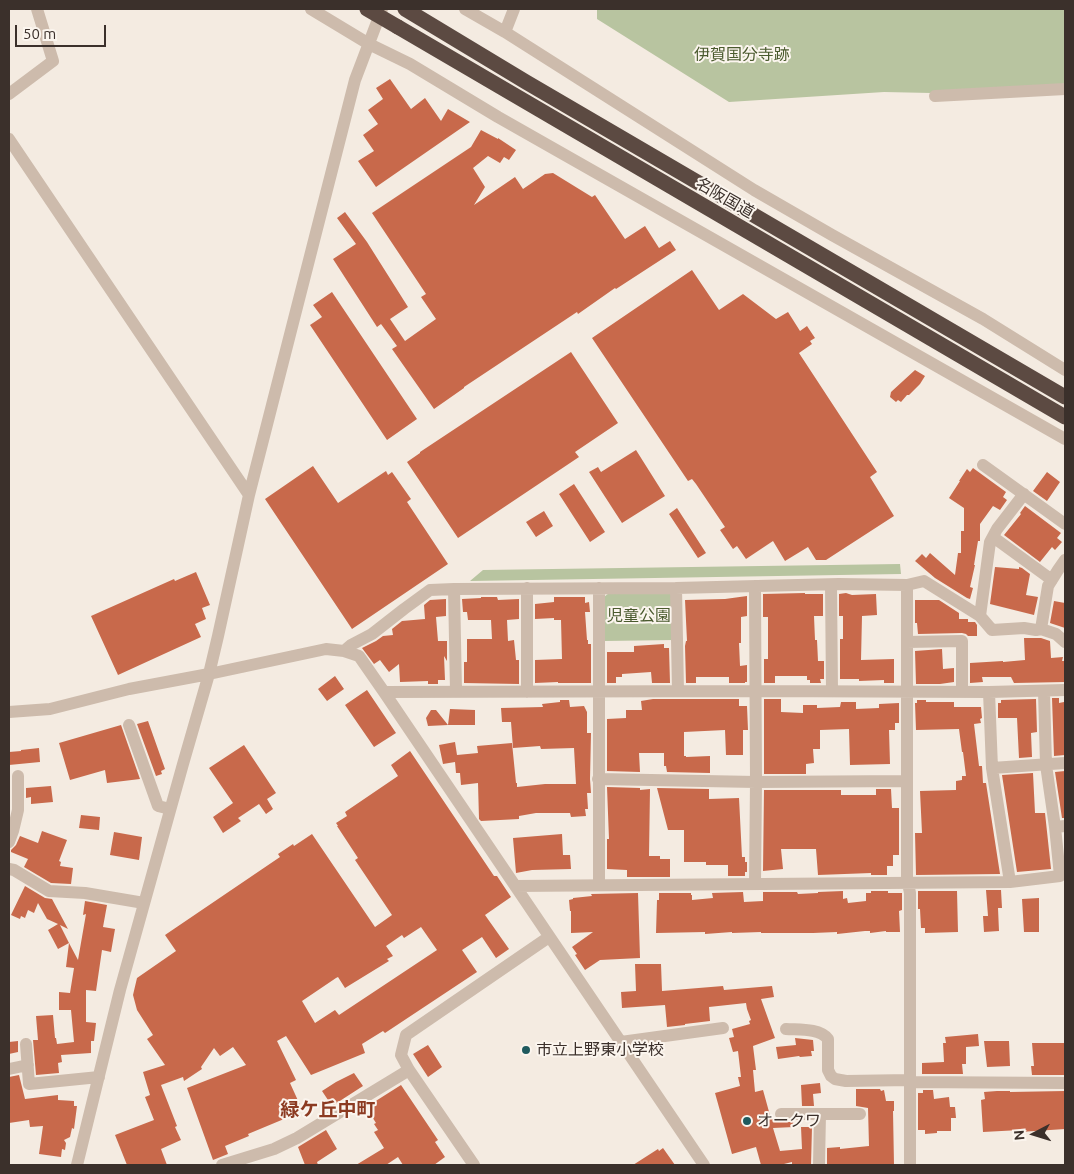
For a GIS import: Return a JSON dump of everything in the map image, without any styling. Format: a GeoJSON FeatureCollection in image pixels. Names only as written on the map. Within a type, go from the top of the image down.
{"type":"FeatureCollection","features":[{"type":"Feature","properties":{"kind":"highway","name":"名阪国道"},"geometry":{"type":"LineString","coordinates":[[367,9],[1065,417]]}},
{"type":"Feature","properties":{"kind":"highway","name":"名阪国道"},"geometry":{"type":"LineString","coordinates":[[405,9],[1065,396]]}},
{"type":"Feature","properties":{"kind":"street"},"geometry":{"type":"LineString","coordinates":[[9,94],[53,61],[37,9]]}},
{"type":"Feature","properties":{"kind":"street"},"geometry":{"type":"LineString","coordinates":[[311,9],[369,44],[410,64],[515,126],[1065,439]]}},
{"type":"Feature","properties":{"kind":"street"},"geometry":{"type":"LineString","coordinates":[[77,1165],[120,990],[209,674],[249,495],[355,80],[382,9]]}},
{"type":"Feature","properties":{"kind":"street"},"geometry":{"type":"LineString","coordinates":[[465,9],[505,32],[754,190],[832,236],[983,319],[1065,370]]}},
{"type":"Feature","properties":{"kind":"street"},"geometry":{"type":"LineString","coordinates":[[505,32],[514,9]]}},
{"type":"Feature","properties":{"kind":"street"},"geometry":{"type":"LineString","coordinates":[[935,96],[1065,89]]}},
{"type":"Feature","properties":{"kind":"street"},"geometry":{"type":"LineString","coordinates":[[9,139],[249,495]]}},
{"type":"Feature","properties":{"kind":"street"},"geometry":{"type":"LineString","coordinates":[[983,465],[1065,524]]}},
{"type":"Feature","properties":{"kind":"street"},"geometry":{"type":"LineString","coordinates":[[980,616],[990,542],[997,529],[1024,494]]}},
{"type":"Feature","properties":{"kind":"street"},"geometry":{"type":"LineString","coordinates":[[993,536],[1052,580]]}},
{"type":"Feature","properties":{"kind":"street"},"geometry":{"type":"LineString","coordinates":[[1041,629],[1048,586],[1065,560]]}},
{"type":"Feature","properties":{"kind":"street"},"geometry":{"type":"LineString","coordinates":[[344,651],[372,634],[430,590],[907,585],[924,581],[980,616],[992,630],[1041,629],[1056,634],[1065,642]]}},
{"type":"Feature","properties":{"kind":"street"},"geometry":{"type":"LineString","coordinates":[[831,585],[832,691]]}},
{"type":"Feature","properties":{"kind":"street"},"geometry":{"type":"LineString","coordinates":[[907,585],[907,878],[910,893],[910,1165]]}},
{"type":"Feature","properties":{"kind":"street"},"geometry":{"type":"LineString","coordinates":[[755,586],[755,884]]}},
{"type":"Feature","properties":{"kind":"street"},"geometry":{"type":"LineString","coordinates":[[527,588],[528,692]]}},
{"type":"Feature","properties":{"kind":"street"},"geometry":{"type":"LineString","coordinates":[[598,884],[599,588]]}},
{"type":"Feature","properties":{"kind":"street"},"geometry":{"type":"LineString","coordinates":[[676,588],[678,691]]}},
{"type":"Feature","properties":{"kind":"street"},"geometry":{"type":"LineString","coordinates":[[454,589],[456,691]]}},
{"type":"Feature","properties":{"kind":"street"},"geometry":{"type":"LineString","coordinates":[[907,642],[962,641],[962,691]]}},
{"type":"Feature","properties":{"kind":"street"},"geometry":{"type":"LineString","coordinates":[[9,712],[50,709],[128,690],[326,649],[344,651],[359,656],[704,1165]]}},
{"type":"Feature","properties":{"kind":"street"},"geometry":{"type":"LineString","coordinates":[[515,886],[1010,882],[1060,876],[1060,826],[1046,765],[1044,690]]}},
{"type":"Feature","properties":{"kind":"street"},"geometry":{"type":"LineString","coordinates":[[384,692],[989,692],[1065,690]]}},
{"type":"Feature","properties":{"kind":"street"},"geometry":{"type":"LineString","coordinates":[[989,692],[992,768],[1010,882]]}},
{"type":"Feature","properties":{"kind":"street"},"geometry":{"type":"LineString","coordinates":[[129,725],[158,806],[170,809]]}},
{"type":"Feature","properties":{"kind":"street"},"geometry":{"type":"LineString","coordinates":[[992,768],[1065,763]]}},
{"type":"Feature","properties":{"kind":"street"},"geometry":{"type":"LineString","coordinates":[[9,842],[18,810],[18,776]]}},
{"type":"Feature","properties":{"kind":"street"},"geometry":{"type":"LineString","coordinates":[[598,779],[756,782],[907,781]]}},
{"type":"Feature","properties":{"kind":"street"},"geometry":{"type":"LineString","coordinates":[[9,869],[14,870],[49,891],[85,893],[144,903]]}},
{"type":"Feature","properties":{"kind":"street"},"geometry":{"type":"LineString","coordinates":[[474,1165],[409,1070],[401,1055],[406,1035],[549,937]]}},
{"type":"Feature","properties":{"kind":"street"},"geometry":{"type":"LineString","coordinates":[[621,1042],[723,1028]]}},
{"type":"Feature","properties":{"kind":"street"},"geometry":{"type":"LineString","coordinates":[[786,1029],[817,1032],[826,1036],[828,1039],[828,1070],[835,1079],[846,1081],[1065,1083]]}},
{"type":"Feature","properties":{"kind":"street"},"geometry":{"type":"LineString","coordinates":[[26,1044],[29,1084],[99,1077]]}},
{"type":"Feature","properties":{"kind":"street"},"geometry":{"type":"LineString","coordinates":[[9,1069],[28,1065]]}},
{"type":"Feature","properties":{"kind":"street"},"geometry":{"type":"LineString","coordinates":[[222,1165],[274,1149],[297,1138],[409,1070]]}},
{"type":"Feature","properties":{"kind":"street"},"geometry":{"type":"LineString","coordinates":[[780,1114],[860,1114]]}},
{"type":"Feature","properties":{"kind":"street"},"geometry":{"type":"LineString","coordinates":[[819,1165],[820,1114]]}},
{"type":"Feature","properties":{"kind":"green space","name":"伊賀国分寺跡"},"geometry":{"type":"Polygon","coordinates":[[[597,9],[1065,9],[1065,86],[931,93],[884,92],[729,102],[597,19],[597,9]]]}},
{"type":"Feature","properties":{"kind":"green space"},"geometry":{"type":"Polygon","coordinates":[[[900,564],[901,574],[470,581],[483,570],[900,564]]]}},
{"type":"Feature","properties":{"kind":"green space","name":"児童公園"},"geometry":{"type":"Polygon","coordinates":[[[667,592],[672,595],[674,640],[605,641],[604,597],[609,593],[667,592]]]}},
{"type":"Feature","properties":{"kind":"building"},"geometry":{"type":"Polygon","coordinates":[[[390,79],[411,109],[425,98],[441,121],[448,109],[470,122],[376,187],[358,161],[374,151],[363,135],[378,124],[368,110],[383,99],[376,88],[390,79]]]}},
{"type":"Feature","properties":{"kind":"building"},"geometry":{"type":"Polygon","coordinates":[[[481,130],[516,150],[509,160],[504,157],[500,163],[488,156],[473,168],[485,187],[474,205],[515,177],[523,189],[545,174],[553,173],[592,197],[595,195],[625,239],[645,226],[659,248],[670,241],[676,250],[615,288],[578,314],[577,312],[434,409],[392,349],[397,346],[381,324],[377,327],[333,259],[356,244],[337,218],[345,212],[367,242],[408,307],[390,319],[405,341],[436,319],[421,297],[426,294],[372,213],[471,147],[481,130]]]}},
{"type":"Feature","properties":{"kind":"building"},"geometry":{"type":"Polygon","coordinates":[[[692,270],[719,310],[743,294],[776,319],[788,312],[800,331],[807,326],[815,338],[810,341],[812,344],[799,353],[877,472],[870,477],[894,516],[826,560],[816,560],[808,547],[785,561],[773,541],[746,559],[737,546],[733,549],[720,530],[725,527],[692,479],[688,481],[592,338],[692,270]]]}},
{"type":"Feature","properties":{"kind":"building"},"geometry":{"type":"Polygon","coordinates":[[[332,292],[417,419],[387,440],[310,325],[322,317],[313,305],[332,292]]]}},
{"type":"Feature","properties":{"kind":"building"},"geometry":{"type":"Polygon","coordinates":[[[571,352],[618,423],[575,452],[579,457],[458,538],[407,462],[571,352]]]}},
{"type":"Feature","properties":{"kind":"building"},"geometry":{"type":"Polygon","coordinates":[[[915,370],[925,376],[909,395],[901,402],[898,400],[896,402],[890,397],[891,392],[915,370]]]}},
{"type":"Feature","properties":{"kind":"building"},"geometry":{"type":"Polygon","coordinates":[[[636,450],[665,496],[622,523],[589,472],[598,467],[601,472],[636,450]]]}},
{"type":"Feature","properties":{"kind":"building"},"geometry":{"type":"Polygon","coordinates":[[[313,466],[338,503],[386,471],[388,475],[392,472],[411,499],[407,502],[448,564],[352,629],[265,499],[313,466]]]}},
{"type":"Feature","properties":{"kind":"building"},"geometry":{"type":"Polygon","coordinates":[[[973,468],[1006,492],[1003,497],[1007,500],[1000,510],[993,506],[980,524],[980,541],[978,541],[970,587],[973,588],[970,599],[935,578],[915,561],[922,554],[926,558],[930,553],[955,575],[958,553],[961,553],[961,531],[964,531],[964,508],[949,498],[967,469],[970,472],[973,468]]]}},
{"type":"Feature","properties":{"kind":"building"},"geometry":{"type":"Polygon","coordinates":[[[1047,472],[1060,482],[1047,501],[1033,491],[1047,472]]]}},
{"type":"Feature","properties":{"kind":"building"},"geometry":{"type":"Polygon","coordinates":[[[574,484],[605,532],[590,542],[559,494],[574,484]]]}},
{"type":"Feature","properties":{"kind":"building"},"geometry":{"type":"Polygon","coordinates":[[[1025,506],[1061,533],[1057,538],[1062,542],[1055,550],[1052,547],[1040,562],[1004,535],[1025,506]]]}},
{"type":"Feature","properties":{"kind":"building"},"geometry":{"type":"Polygon","coordinates":[[[677,508],[706,553],[698,558],[669,514],[677,508]]]}},
{"type":"Feature","properties":{"kind":"building"},"geometry":{"type":"Polygon","coordinates":[[[544,511],[553,526],[536,537],[526,522],[544,511]]]}},
{"type":"Feature","properties":{"kind":"building"},"geometry":{"type":"Polygon","coordinates":[[[995,567],[1019,569],[1019,567],[1030,574],[1026,595],[1038,597],[1034,615],[990,604],[995,567]]]}},
{"type":"Feature","properties":{"kind":"building"},"geometry":{"type":"Polygon","coordinates":[[[196,572],[210,605],[202,608],[206,619],[195,624],[201,637],[118,675],[91,616],[174,579],[175,581],[196,572]]]}},
{"type":"Feature","properties":{"kind":"building"},"geometry":{"type":"Polygon","coordinates":[[[846,593],[852,595],[876,594],[877,615],[862,616],[861,660],[894,659],[894,683],[884,683],[884,680],[859,681],[859,679],[840,679],[840,639],[843,639],[843,616],[839,616],[839,594],[846,593]]]}},
{"type":"Feature","properties":{"kind":"building"},"geometry":{"type":"Polygon","coordinates":[[[763,594],[823,594],[823,616],[814,616],[818,661],[824,661],[824,679],[820,679],[821,683],[810,683],[810,680],[807,680],[807,676],[775,676],[775,683],[764,683],[764,659],[768,659],[768,617],[763,617],[763,594]]]}},
{"type":"Feature","properties":{"kind":"building"},"geometry":{"type":"Polygon","coordinates":[[[747,596],[747,616],[741,617],[741,643],[739,643],[740,666],[747,665],[747,682],[729,683],[729,677],[696,677],[696,683],[686,683],[685,646],[687,641],[685,600],[725,599],[747,596]]]}},
{"type":"Feature","properties":{"kind":"building"},"geometry":{"type":"Polygon","coordinates":[[[497,597],[498,600],[519,599],[519,619],[507,620],[508,641],[514,640],[516,660],[519,660],[519,684],[464,683],[464,662],[467,662],[467,639],[492,639],[491,620],[468,620],[467,612],[463,612],[462,599],[497,597]]]}},
{"type":"Feature","properties":{"kind":"building"},"geometry":{"type":"Polygon","coordinates":[[[554,597],[585,597],[585,603],[589,602],[590,612],[585,612],[587,640],[588,644],[591,644],[591,683],[535,683],[535,660],[562,659],[561,620],[554,620],[554,618],[535,619],[535,604],[554,602],[554,597]]]}},
{"type":"Feature","properties":{"kind":"building"},"geometry":{"type":"Polygon","coordinates":[[[446,599],[446,616],[436,617],[438,641],[447,641],[447,661],[444,656],[445,680],[438,680],[438,684],[428,684],[428,681],[400,682],[399,664],[389,672],[380,660],[374,664],[362,648],[383,636],[393,635],[392,629],[402,621],[425,619],[424,605],[430,600],[446,599]]]}},
{"type":"Feature","properties":{"kind":"building"},"geometry":{"type":"Polygon","coordinates":[[[915,600],[939,600],[959,613],[959,619],[968,619],[968,622],[975,622],[977,625],[977,636],[968,636],[962,633],[918,634],[917,623],[915,623],[915,600]]]}},
{"type":"Feature","properties":{"kind":"building"},"geometry":{"type":"Polygon","coordinates":[[[1054,601],[1065,603],[1065,628],[1050,623],[1054,601]]]}},
{"type":"Feature","properties":{"kind":"building"},"geometry":{"type":"Polygon","coordinates":[[[1024,638],[1041,638],[1050,641],[1051,658],[1063,657],[1062,661],[1065,661],[1065,682],[1014,683],[1011,677],[982,677],[983,682],[970,683],[970,663],[1025,660],[1024,638]]]}},
{"type":"Feature","properties":{"kind":"building"},"geometry":{"type":"Polygon","coordinates":[[[664,644],[664,648],[669,648],[670,683],[652,683],[651,672],[622,674],[622,677],[616,677],[616,683],[607,683],[607,652],[634,652],[634,646],[664,644]]]}},
{"type":"Feature","properties":{"kind":"building"},"geometry":{"type":"Polygon","coordinates":[[[942,649],[943,669],[954,668],[954,682],[916,684],[915,651],[942,649]]]}},
{"type":"Feature","properties":{"kind":"building"},"geometry":{"type":"Polygon","coordinates":[[[335,676],[344,689],[327,701],[318,689],[335,676]]]}},
{"type":"Feature","properties":{"kind":"building"},"geometry":{"type":"Polygon","coordinates":[[[367,690],[396,733],[374,747],[345,705],[367,690]]]}},
{"type":"Feature","properties":{"kind":"building"},"geometry":{"type":"Polygon","coordinates":[[[1052,698],[1059,698],[1059,703],[1064,702],[1065,755],[1054,756],[1052,698]]]}},
{"type":"Feature","properties":{"kind":"building"},"geometry":{"type":"Polygon","coordinates":[[[653,699],[739,699],[739,706],[747,706],[748,730],[743,730],[743,755],[726,755],[725,730],[684,732],[684,756],[710,756],[710,773],[667,772],[666,766],[664,766],[664,753],[639,753],[640,772],[607,771],[607,719],[626,718],[626,710],[642,710],[641,701],[653,699]]]}},
{"type":"Feature","properties":{"kind":"building"},"geometry":{"type":"Polygon","coordinates":[[[764,699],[781,699],[781,712],[803,713],[803,705],[817,705],[817,708],[840,707],[841,702],[856,702],[856,709],[879,708],[879,704],[899,703],[899,723],[895,723],[895,730],[889,730],[890,764],[850,765],[849,729],[820,730],[820,749],[813,749],[814,763],[806,764],[806,774],[764,774],[764,699]]]}},
{"type":"Feature","properties":{"kind":"building"},"geometry":{"type":"Polygon","coordinates":[[[1036,699],[1037,732],[1031,733],[1032,757],[1019,758],[1017,718],[998,718],[998,703],[1001,703],[1001,700],[1036,699]]]}},
{"type":"Feature","properties":{"kind":"building"},"geometry":{"type":"Polygon","coordinates":[[[560,700],[569,700],[570,707],[584,706],[587,712],[587,733],[591,733],[591,793],[587,793],[588,809],[585,809],[586,816],[571,817],[570,813],[536,813],[519,816],[519,819],[481,821],[479,819],[478,783],[461,785],[460,773],[456,773],[455,762],[443,764],[439,745],[455,742],[457,755],[478,753],[477,746],[512,743],[517,787],[545,784],[576,784],[574,748],[541,749],[540,746],[513,748],[511,722],[502,722],[501,708],[543,707],[542,704],[560,702],[560,700]]]}},
{"type":"Feature","properties":{"kind":"building"},"geometry":{"type":"Polygon","coordinates":[[[917,700],[926,700],[926,702],[954,702],[954,707],[981,707],[981,723],[974,724],[979,766],[982,766],[983,783],[986,783],[1000,874],[916,875],[915,833],[922,833],[920,791],[956,790],[956,781],[962,780],[962,776],[966,776],[959,729],[916,730],[915,703],[917,703],[917,700]]]}},
{"type":"Feature","properties":{"kind":"building"},"geometry":{"type":"Polygon","coordinates":[[[450,709],[475,710],[475,725],[448,725],[450,709]]]}},
{"type":"Feature","properties":{"kind":"building"},"geometry":{"type":"Polygon","coordinates":[[[431,710],[436,710],[448,725],[428,726],[426,718],[431,710]]]}},
{"type":"Feature","properties":{"kind":"building"},"geometry":{"type":"Polygon","coordinates":[[[148,721],[165,769],[161,771],[162,774],[156,776],[137,724],[148,721]]]}},
{"type":"Feature","properties":{"kind":"building"},"geometry":{"type":"Polygon","coordinates":[[[121,725],[140,779],[107,783],[105,770],[70,780],[59,743],[121,725]]]}},
{"type":"Feature","properties":{"kind":"building"},"geometry":{"type":"Polygon","coordinates":[[[244,745],[276,793],[267,799],[273,809],[266,814],[259,804],[238,818],[241,821],[223,833],[213,817],[233,803],[209,768],[244,745]]]}},
{"type":"Feature","properties":{"kind":"building"},"geometry":{"type":"Polygon","coordinates":[[[39,748],[40,762],[9,765],[9,752],[39,748]]]}},
{"type":"Feature","properties":{"kind":"building"},"geometry":{"type":"Polygon","coordinates":[[[410,751],[494,876],[497,876],[511,897],[485,915],[509,949],[496,958],[482,937],[462,950],[477,972],[385,1033],[383,1031],[362,1044],[365,1053],[311,1075],[286,1036],[277,1041],[296,1080],[290,1083],[300,1105],[282,1114],[284,1119],[225,1146],[228,1154],[213,1160],[187,1088],[246,1065],[233,1047],[220,1056],[214,1048],[201,1067],[202,1069],[184,1081],[183,1077],[161,1085],[181,1140],[161,1149],[167,1165],[127,1165],[115,1135],[154,1120],[145,1097],[150,1095],[143,1072],[165,1065],[147,1039],[153,1035],[137,1010],[133,995],[137,978],[176,951],[165,935],[280,857],[278,854],[312,834],[375,927],[392,915],[355,860],[358,858],[336,823],[347,816],[345,812],[398,776],[391,765],[410,751]],[[421,927],[404,938],[402,935],[386,946],[393,956],[387,959],[389,961],[345,988],[338,977],[302,1001],[315,1023],[335,1010],[339,1015],[437,950],[421,927]]]}},
{"type":"Feature","properties":{"kind":"building"},"geometry":{"type":"Polygon","coordinates":[[[1065,771],[1065,818],[1062,818],[1055,772],[1065,771]]]}},
{"type":"Feature","properties":{"kind":"building"},"geometry":{"type":"Polygon","coordinates":[[[1033,773],[1035,813],[1045,813],[1051,869],[1017,872],[1002,775],[1033,773]]]}},
{"type":"Feature","properties":{"kind":"building"},"geometry":{"type":"Polygon","coordinates":[[[51,786],[53,802],[31,804],[31,797],[26,798],[26,788],[51,786]]]}},
{"type":"Feature","properties":{"kind":"building"},"geometry":{"type":"Polygon","coordinates":[[[607,787],[650,789],[649,856],[660,856],[660,859],[670,859],[670,877],[627,877],[627,870],[607,869],[607,839],[609,839],[607,787]]]}},
{"type":"Feature","properties":{"kind":"building"},"geometry":{"type":"Polygon","coordinates":[[[657,788],[709,789],[709,799],[739,798],[742,857],[745,857],[745,862],[747,862],[745,876],[728,876],[728,865],[684,862],[684,830],[668,830],[657,788]]]}},
{"type":"Feature","properties":{"kind":"building"},"geometry":{"type":"Polygon","coordinates":[[[876,789],[891,789],[892,808],[899,808],[899,855],[893,855],[893,866],[887,866],[887,875],[871,875],[871,873],[818,875],[816,849],[781,849],[783,869],[763,871],[764,790],[841,790],[841,795],[876,795],[876,789]]]}},
{"type":"Feature","properties":{"kind":"building"},"geometry":{"type":"Polygon","coordinates":[[[81,815],[100,817],[99,830],[79,828],[81,815]]]}},
{"type":"Feature","properties":{"kind":"building"},"geometry":{"type":"Polygon","coordinates":[[[42,831],[67,840],[59,861],[61,862],[60,866],[73,868],[71,884],[51,883],[24,867],[28,859],[11,852],[20,836],[38,843],[42,831]]]}},
{"type":"Feature","properties":{"kind":"building"},"geometry":{"type":"Polygon","coordinates":[[[114,832],[142,837],[139,860],[110,855],[114,832]]]}},
{"type":"Feature","properties":{"kind":"building"},"geometry":{"type":"Polygon","coordinates":[[[562,834],[563,855],[570,855],[571,869],[532,870],[516,873],[513,838],[562,834]]]}},
{"type":"Feature","properties":{"kind":"building"},"geometry":{"type":"Polygon","coordinates":[[[25,886],[45,898],[52,899],[68,929],[60,925],[69,943],[58,949],[48,930],[58,924],[47,919],[38,903],[34,913],[28,910],[25,918],[21,916],[20,919],[11,915],[25,886]]]}},
{"type":"Feature","properties":{"kind":"building"},"geometry":{"type":"Polygon","coordinates":[[[986,890],[1001,890],[1002,908],[998,908],[999,931],[984,932],[983,916],[988,916],[986,890]]]}},
{"type":"Feature","properties":{"kind":"building"},"geometry":{"type":"Polygon","coordinates":[[[843,891],[843,899],[847,898],[848,903],[866,901],[866,893],[871,893],[871,891],[902,893],[902,910],[899,911],[900,932],[870,933],[870,931],[865,931],[837,934],[837,932],[656,933],[659,893],[691,893],[692,900],[713,898],[712,893],[743,892],[744,902],[763,901],[763,892],[797,892],[798,894],[843,891]]]}},
{"type":"Feature","properties":{"kind":"building"},"geometry":{"type":"Polygon","coordinates":[[[918,891],[957,891],[958,932],[925,933],[925,928],[921,928],[918,891]]]}},
{"type":"Feature","properties":{"kind":"building"},"geometry":{"type":"Polygon","coordinates":[[[638,893],[640,958],[600,960],[585,970],[572,947],[593,932],[571,933],[569,900],[592,896],[591,894],[638,893]]]}},
{"type":"Feature","properties":{"kind":"building"},"geometry":{"type":"Polygon","coordinates":[[[1039,898],[1039,932],[1024,932],[1022,899],[1039,898]]]}},
{"type":"Feature","properties":{"kind":"building"},"geometry":{"type":"Polygon","coordinates":[[[85,901],[107,905],[103,927],[115,929],[111,952],[102,950],[96,991],[86,990],[86,1022],[96,1023],[94,1041],[91,1041],[91,1053],[61,1055],[62,1062],[58,1063],[59,1073],[36,1075],[33,1040],[38,1040],[36,1016],[53,1015],[57,1044],[74,1042],[71,1010],[59,1010],[59,992],[70,993],[74,968],[66,967],[69,943],[78,960],[86,914],[83,915],[85,901]]]}},
{"type":"Feature","properties":{"kind":"building"},"geometry":{"type":"Polygon","coordinates":[[[635,964],[661,964],[662,991],[723,986],[724,990],[772,986],[774,997],[761,999],[775,1038],[753,1046],[756,1070],[753,1070],[755,1092],[763,1090],[771,1119],[781,1122],[793,1122],[794,1127],[773,1128],[780,1151],[802,1149],[801,1127],[812,1127],[811,1165],[792,1165],[792,1162],[780,1165],[761,1165],[756,1147],[732,1154],[715,1093],[740,1086],[738,1077],[741,1077],[738,1051],[733,1052],[729,1038],[734,1037],[732,1029],[750,1024],[749,1021],[751,1020],[746,1003],[709,1007],[710,1021],[667,1027],[665,1005],[622,1008],[621,992],[636,991],[635,964]]]}},
{"type":"Feature","properties":{"kind":"building"},"geometry":{"type":"Polygon","coordinates":[[[978,1034],[979,1046],[966,1047],[966,1064],[962,1064],[963,1074],[922,1074],[922,1063],[944,1062],[943,1043],[946,1043],[945,1037],[978,1034]]]}},
{"type":"Feature","properties":{"kind":"building"},"geometry":{"type":"Polygon","coordinates":[[[795,1038],[813,1040],[814,1051],[811,1051],[812,1056],[778,1059],[776,1047],[796,1045],[795,1038]]]}},
{"type":"Feature","properties":{"kind":"building"},"geometry":{"type":"Polygon","coordinates":[[[18,1041],[18,1052],[9,1054],[9,1042],[18,1041]]]}},
{"type":"Feature","properties":{"kind":"building"},"geometry":{"type":"Polygon","coordinates":[[[984,1041],[1009,1041],[1010,1066],[987,1067],[984,1041]]]}},
{"type":"Feature","properties":{"kind":"building"},"geometry":{"type":"Polygon","coordinates":[[[1032,1043],[1065,1043],[1065,1075],[1032,1075],[1031,1066],[1034,1066],[1032,1043]]]}},
{"type":"Feature","properties":{"kind":"building"},"geometry":{"type":"Polygon","coordinates":[[[428,1045],[442,1067],[428,1077],[413,1054],[428,1045]]]}},
{"type":"Feature","properties":{"kind":"building"},"geometry":{"type":"Polygon","coordinates":[[[354,1073],[363,1086],[332,1106],[322,1091],[354,1073]]]}},
{"type":"Feature","properties":{"kind":"building"},"geometry":{"type":"Polygon","coordinates":[[[19,1075],[25,1099],[58,1095],[58,1100],[74,1101],[74,1106],[77,1106],[74,1129],[72,1128],[70,1137],[64,1140],[66,1143],[65,1150],[62,1149],[61,1157],[39,1154],[43,1126],[30,1127],[29,1120],[9,1123],[9,1077],[19,1075]]]}},
{"type":"Feature","properties":{"kind":"building"},"geometry":{"type":"Polygon","coordinates":[[[820,1083],[821,1093],[813,1094],[814,1106],[802,1106],[801,1085],[820,1083]]]}},
{"type":"Feature","properties":{"kind":"building"},"geometry":{"type":"Polygon","coordinates":[[[401,1085],[438,1140],[435,1142],[445,1157],[434,1165],[403,1165],[398,1157],[386,1165],[356,1165],[384,1148],[374,1132],[378,1130],[369,1112],[374,1109],[371,1104],[401,1085]]]}},
{"type":"Feature","properties":{"kind":"building"},"geometry":{"type":"Polygon","coordinates":[[[856,1089],[884,1090],[886,1101],[894,1101],[894,1165],[827,1165],[827,1148],[840,1147],[840,1149],[869,1146],[868,1108],[856,1106],[856,1089]]]}},
{"type":"Feature","properties":{"kind":"building"},"geometry":{"type":"Polygon","coordinates":[[[923,1090],[933,1090],[934,1099],[949,1097],[950,1107],[955,1107],[956,1118],[951,1118],[951,1131],[937,1131],[937,1133],[925,1134],[925,1130],[918,1130],[918,1093],[923,1093],[923,1090]]]}},
{"type":"Feature","properties":{"kind":"building"},"geometry":{"type":"Polygon","coordinates":[[[1065,1091],[1065,1129],[983,1132],[981,1100],[985,1099],[984,1092],[1065,1091]]]}},
{"type":"Feature","properties":{"kind":"building"},"geometry":{"type":"Polygon","coordinates":[[[326,1130],[337,1149],[317,1162],[318,1165],[305,1165],[298,1147],[326,1130]]]}},
{"type":"Feature","properties":{"kind":"building"},"geometry":{"type":"Polygon","coordinates":[[[663,1148],[675,1165],[633,1165],[658,1149],[659,1151],[663,1148]]]}},
{"type":"Feature","properties":{"kind":"place","name":"市立上野東小学校"},"geometry":{"type":"Point","coordinates":[526,1050]}},
{"type":"Feature","properties":{"kind":"place","name":"オークワ"},"geometry":{"type":"Point","coordinates":[747,1121]}},
{"type":"Feature","properties":{"kind":"district","name":"緑ケ丘中町"},"geometry":{"type":"Point","coordinates":[328,1110]}}]}
